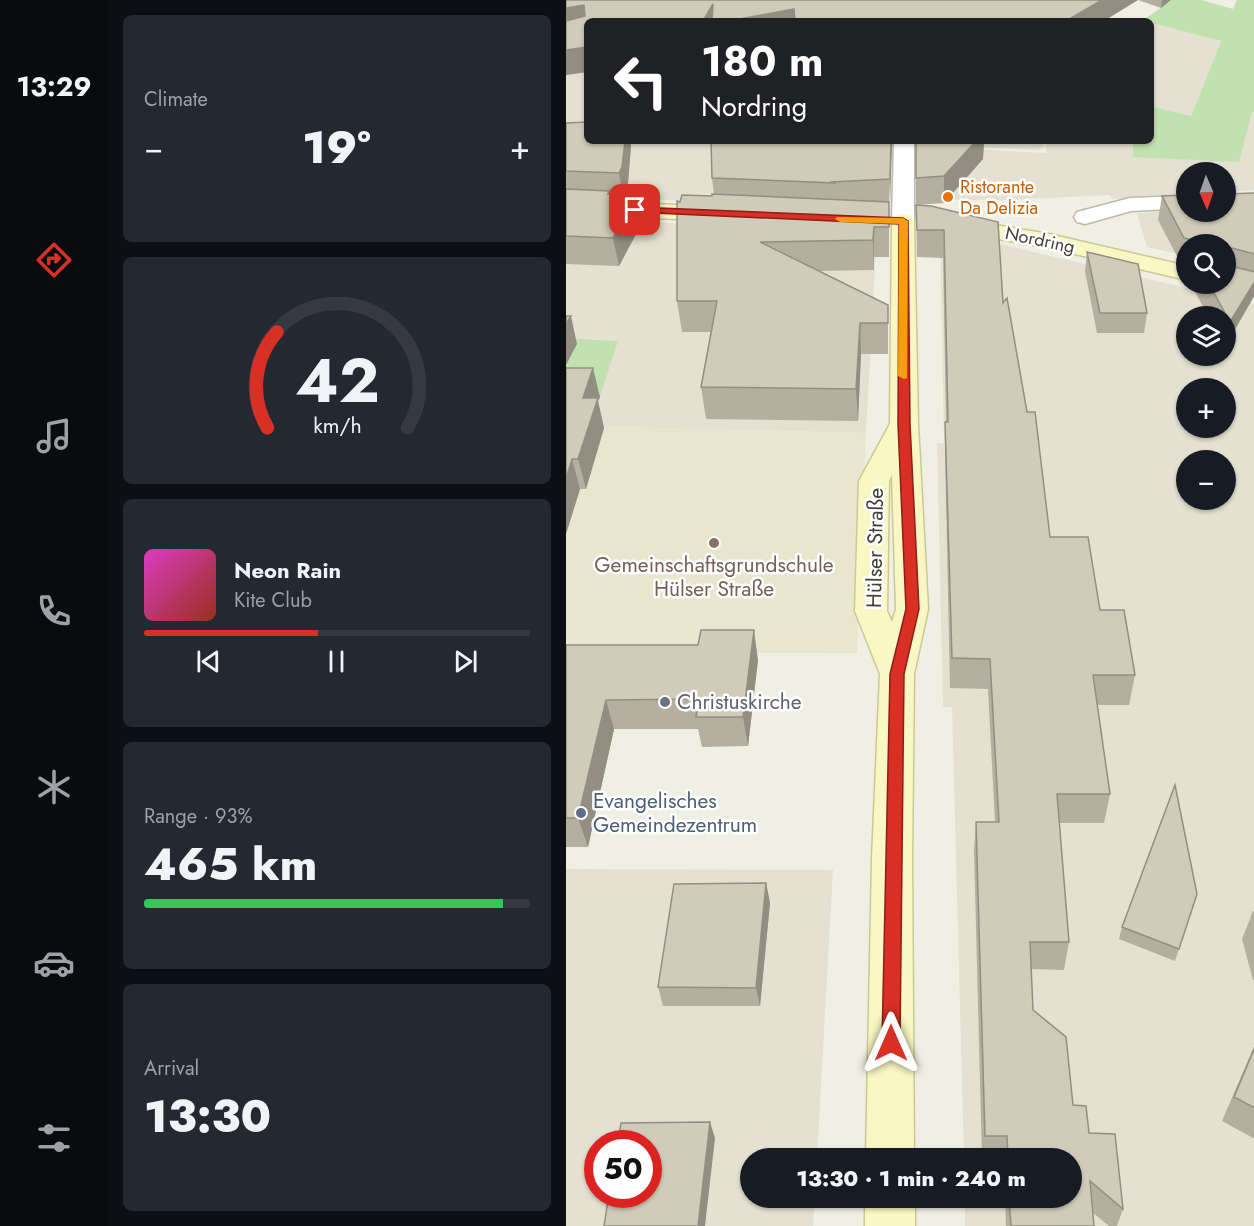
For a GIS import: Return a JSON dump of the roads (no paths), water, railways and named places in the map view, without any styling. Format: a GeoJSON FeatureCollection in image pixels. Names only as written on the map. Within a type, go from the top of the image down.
{"type":"FeatureCollection","features":[{"type":"Feature","properties":{"kind":"main road"},"geometry":{"type":"LineString","coordinates":[[566,207],[739,215]]}},
{"type":"Feature","properties":{"kind":"main road","name":"Nordring"},"geometry":{"type":"LineString","coordinates":[[911,222],[1007,232],[1176,270]]}},
{"type":"Feature","properties":{"kind":"main road","name":"Hülser Straße"},"geometry":{"type":"LineString","coordinates":[[890,1148],[892,859],[897,674],[912,609],[904,424],[911,222]]}},
{"type":"Feature","properties":{"kind":"main road","name":"Hülser Straße"},"geometry":{"type":"LineString","coordinates":[[897,674],[871,611],[873,499],[874,481],[904,424]]}},
{"type":"Feature","properties":{"kind":"main road"},"geometry":{"type":"LineString","coordinates":[[890,1208],[890,1226]]}},
{"type":"Feature","properties":{"kind":"street","name":"Hülser Straße"},"geometry":{"type":"LineString","coordinates":[[904,144],[911,222]]}},
{"type":"Feature","properties":{"kind":"street"},"geometry":{"type":"LineString","coordinates":[[1085,217],[1130,205],[1176,203]]}},
{"type":"Feature","properties":{"kind":"place","name":"Ristorante Da Delizia"},"geometry":{"type":"Point","coordinates":[948,197]}},
{"type":"Feature","properties":{"kind":"place","name":"Gemeinschaftsgrundschule Hülser Straße"},"geometry":{"type":"Point","coordinates":[714,543]}},
{"type":"Feature","properties":{"kind":"place","name":"Christuskirche"},"geometry":{"type":"Point","coordinates":[665,702]}},
{"type":"Feature","properties":{"kind":"place","name":"Evangelisches Gemeindezentrum"},"geometry":{"type":"Point","coordinates":[581,813]}}]}
